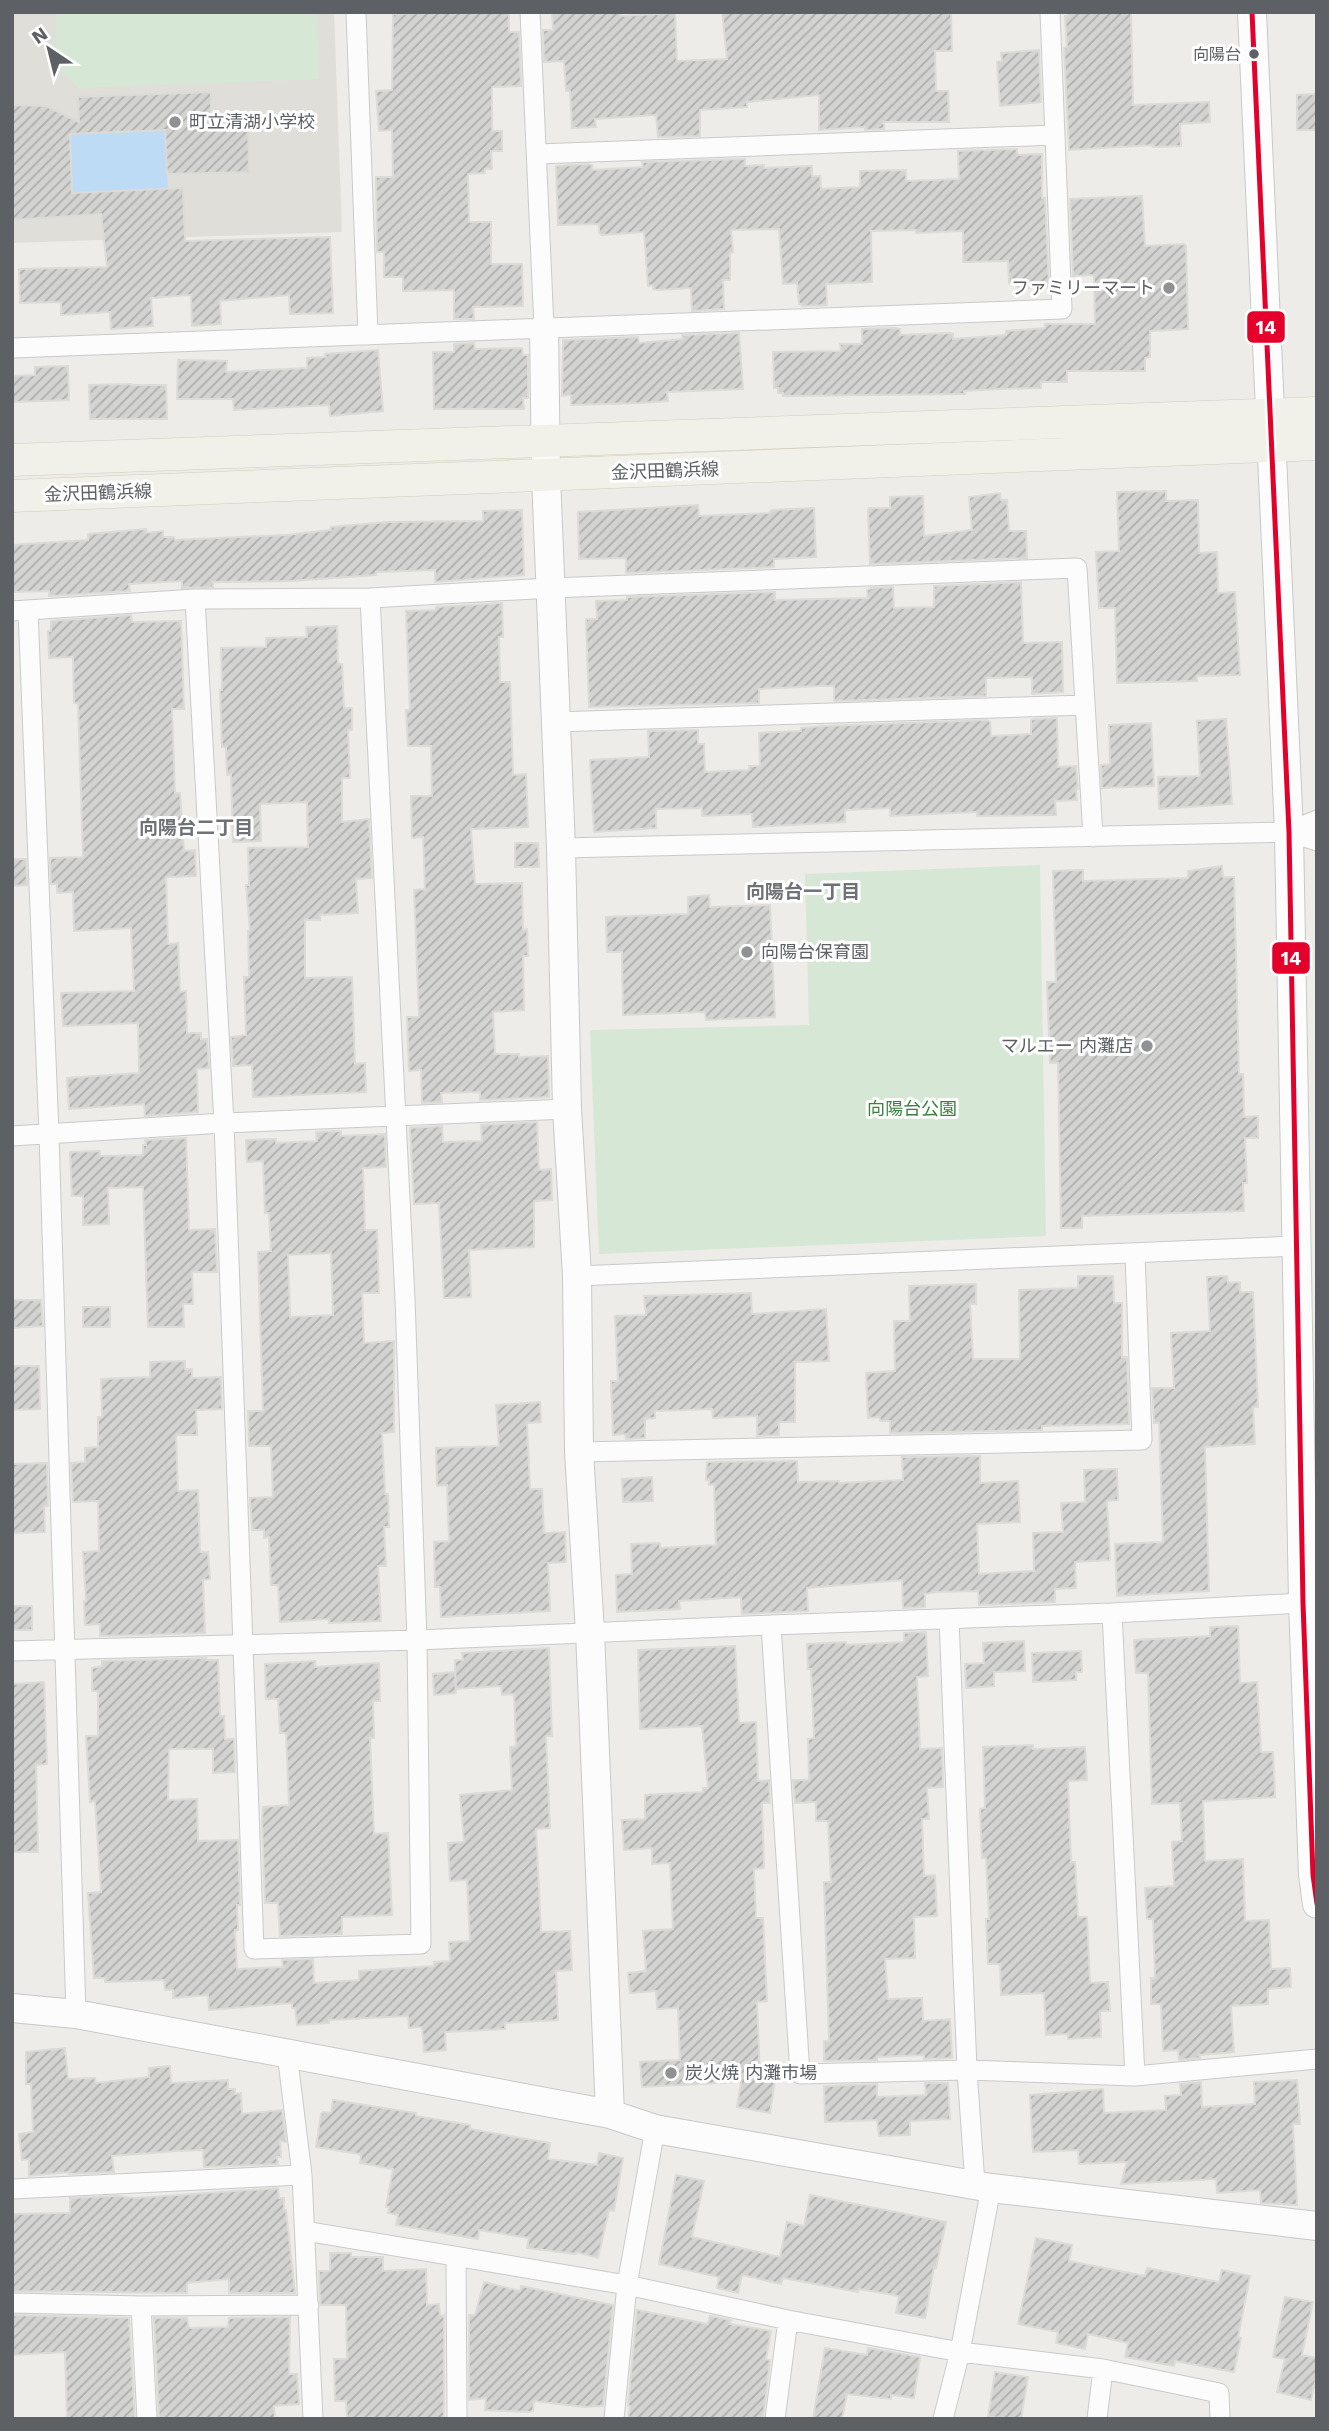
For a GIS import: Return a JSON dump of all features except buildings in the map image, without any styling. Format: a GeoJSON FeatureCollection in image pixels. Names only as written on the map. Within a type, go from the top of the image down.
{"type":"FeatureCollection","features":[{"type":"Feature","properties":{"kind":"main road","name":"金沢田鶴浜線"},"geometry":{"type":"LineString","coordinates":[[12,496],[546,475],[1270,430],[1317,413]]}},
{"type":"Feature","properties":{"kind":"main road","name":"金沢田鶴浜線"},"geometry":{"type":"LineString","coordinates":[[12,460],[545,439],[1270,430],[1317,444]]}},
{"type":"Feature","properties":{"kind":"street"},"geometry":{"type":"LineString","coordinates":[[356,12],[368,335]]}},
{"type":"Feature","properties":{"kind":"street"},"geometry":{"type":"LineString","coordinates":[[530,12],[544,328],[546,475],[561,848],[567,1109],[577,1276],[579,1452],[590,1632],[610,2114]]}},
{"type":"Feature","properties":{"kind":"street"},"geometry":{"type":"LineString","coordinates":[[12,348],[1062,309],[1050,12]]}},
{"type":"Feature","properties":{"kind":"street"},"geometry":{"type":"LineString","coordinates":[[1252,12],[1289,832],[1303,1603],[1312,1848],[1317,1905]]}},
{"type":"Feature","properties":{"kind":"street"},"geometry":{"type":"LineString","coordinates":[[537,154],[1055,135]]}},
{"type":"Feature","properties":{"kind":"street"},"geometry":{"type":"LineString","coordinates":[[76,2014],[49,1134],[20,610],[195,599],[370,598],[551,588],[1077,568],[1093,837]]}},
{"type":"Feature","properties":{"kind":"street"},"geometry":{"type":"LineString","coordinates":[[195,599],[224,1123],[254,1948],[421,1944],[417,1640],[405,1299],[370,598]]}},
{"type":"Feature","properties":{"kind":"street"},"geometry":{"type":"LineString","coordinates":[[555,722],[1084,705]]}},
{"type":"Feature","properties":{"kind":"street"},"geometry":{"type":"LineString","coordinates":[[1289,832],[1317,820]]}},
{"type":"Feature","properties":{"kind":"street"},"geometry":{"type":"LineString","coordinates":[[561,848],[1289,832],[1317,841]]}},
{"type":"Feature","properties":{"kind":"street"},"geometry":{"type":"LineString","coordinates":[[12,1136],[224,1123],[567,1109]]}},
{"type":"Feature","properties":{"kind":"street"},"geometry":{"type":"LineString","coordinates":[[577,1276],[1297,1246]]}},
{"type":"Feature","properties":{"kind":"street"},"geometry":{"type":"LineString","coordinates":[[579,1452],[1142,1440],[1135,1254]]}},
{"type":"Feature","properties":{"kind":"street"},"geometry":{"type":"LineString","coordinates":[[12,1651],[417,1640],[1303,1603]]}},
{"type":"Feature","properties":{"kind":"street"},"geometry":{"type":"LineString","coordinates":[[1112,1613],[1136,2076]]}},
{"type":"Feature","properties":{"kind":"street"},"geometry":{"type":"LineString","coordinates":[[943,2419],[960,2352],[983,2186],[967,2070],[949,1619]]}},
{"type":"Feature","properties":{"kind":"street"},"geometry":{"type":"LineString","coordinates":[[771,1625],[800,2074],[967,2070],[1136,2076],[1317,2059]]}},
{"type":"Feature","properties":{"kind":"street"},"geometry":{"type":"LineString","coordinates":[[12,2008],[76,2014],[610,2114],[655,2129],[983,2186],[1317,2226]]}},
{"type":"Feature","properties":{"kind":"street"},"geometry":{"type":"LineString","coordinates":[[286,2053],[302,2175],[313,2419]]}},
{"type":"Feature","properties":{"kind":"street"},"geometry":{"type":"LineString","coordinates":[[614,2419],[627,2285],[655,2129]]}},
{"type":"Feature","properties":{"kind":"street"},"geometry":{"type":"LineString","coordinates":[[12,2189],[302,2175]]}},
{"type":"Feature","properties":{"kind":"street"},"geometry":{"type":"LineString","coordinates":[[305,2231],[627,2285],[788,2320],[960,2352],[1103,2369],[1219,2393],[1220,2419]]}},
{"type":"Feature","properties":{"kind":"street"},"geometry":{"type":"LineString","coordinates":[[456,2258],[457,2419]]}},
{"type":"Feature","properties":{"kind":"street"},"geometry":{"type":"LineString","coordinates":[[12,2303],[141,2306],[309,2305]]}},
{"type":"Feature","properties":{"kind":"street"},"geometry":{"type":"LineString","coordinates":[[141,2306],[147,2419]]}},
{"type":"Feature","properties":{"kind":"street"},"geometry":{"type":"LineString","coordinates":[[775,2419],[788,2320]]}},
{"type":"Feature","properties":{"kind":"street"},"geometry":{"type":"LineString","coordinates":[[1097,2419],[1103,2369]]}},
{"type":"Feature","properties":{"kind":"shaded area","name":"町立清湖小学校"},"geometry":{"type":"Polygon","coordinates":[[[12,12],[334,12],[342,232],[12,243],[12,12]]]}},
{"type":"Feature","properties":{"kind":"green space"},"geometry":{"type":"Polygon","coordinates":[[[56,12],[317,12],[319,79],[78,88],[56,65],[56,12]]]}},
{"type":"Feature","properties":{"kind":"green space","name":"向陽台公園"},"geometry":{"type":"Polygon","coordinates":[[[1040,865],[1046,1236],[599,1254],[590,1030],[809,1025],[805,874],[1040,865]]]}},
{"type":"Feature","properties":{"kind":"water"},"geometry":{"type":"Polygon","coordinates":[[[165,130],[168,189],[72,193],[70,134],[165,130]]]}},
{"type":"Feature","properties":{"kind":"transit line","name":"14"},"geometry":{"type":"LineString","coordinates":[[1252,12],[1289,832],[1303,1603],[1313,1875],[1317,1904]]}},
{"type":"Feature","properties":{"kind":"place","name":"向陽台"},"geometry":{"type":"Point","coordinates":[1254,54]}},
{"type":"Feature","properties":{"kind":"place","name":"町立清湖小学校"},"geometry":{"type":"Point","coordinates":[175,122]}},
{"type":"Feature","properties":{"kind":"place","name":"ファミリーマート"},"geometry":{"type":"Point","coordinates":[1169,288]}},
{"type":"Feature","properties":{"kind":"place","name":"向陽台保育園"},"geometry":{"type":"Point","coordinates":[747,952]}},
{"type":"Feature","properties":{"kind":"place","name":"マルエー 内灘店"},"geometry":{"type":"Point","coordinates":[1147,1046]}},
{"type":"Feature","properties":{"kind":"place","name":"炭火焼 内灘市場"},"geometry":{"type":"Point","coordinates":[671,2073]}},
{"type":"Feature","properties":{"kind":"district","name":"向陽台二丁目"},"geometry":{"type":"Point","coordinates":[196,827]}},
{"type":"Feature","properties":{"kind":"district","name":"向陽台一丁目"},"geometry":{"type":"Point","coordinates":[803,891]}}]}
